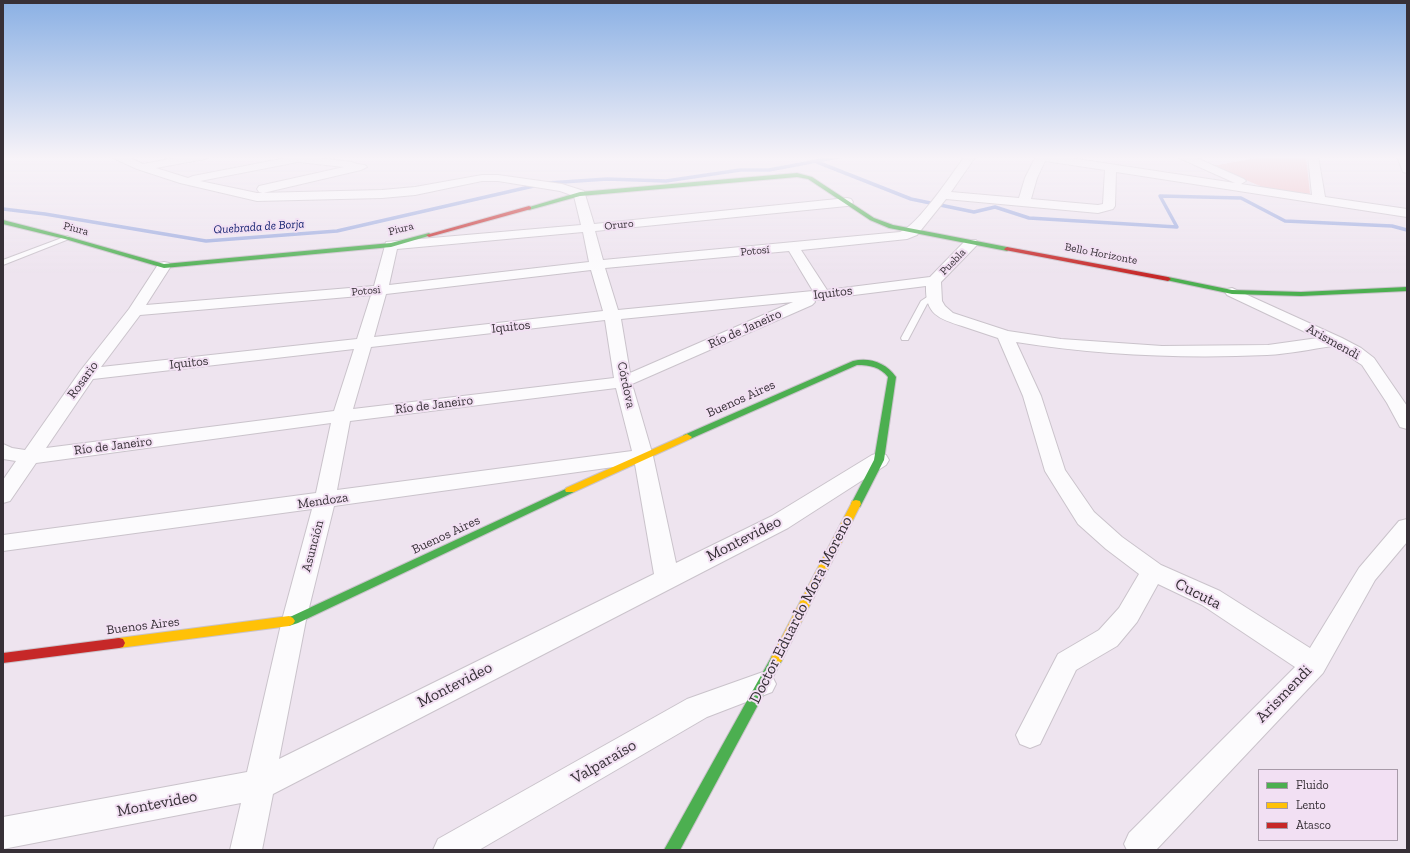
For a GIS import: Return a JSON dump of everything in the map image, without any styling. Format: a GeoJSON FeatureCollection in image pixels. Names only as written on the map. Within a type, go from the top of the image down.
{"type":"FeatureCollection","features":[{"type":"Feature","properties":{"kind":"street"},"geometry":{"type":"LineString","coordinates":[[251,196],[315,196]]}},
{"type":"Feature","properties":{"kind":"street","name":"Piura"},"geometry":{"type":"LineString","coordinates":[[3,222],[67,238],[164,266],[391,245],[573,196]]}},
{"type":"Feature","properties":{"kind":"street","name":"Córdova"},"geometry":{"type":"LineString","coordinates":[[580,196],[597,265],[612,315],[624,382],[643,456],[666,578]]}},
{"type":"Feature","properties":{"kind":"street","name":"Bello Horizonte"},"geometry":{"type":"LineString","coordinates":[[837,196],[872,219],[891,227],[971,243],[1073,260],[1232,292],[1301,294],[1407,289]]}},
{"type":"Feature","properties":{"kind":"street"},"geometry":{"type":"LineString","coordinates":[[912,232],[942,196]]}},
{"type":"Feature","properties":{"kind":"street"},"geometry":{"type":"LineString","coordinates":[[952,196],[1098,209],[1109,206],[1110,196]]}},
{"type":"Feature","properties":{"kind":"street"},"geometry":{"type":"LineString","coordinates":[[1024,202],[1026,196]]}},
{"type":"Feature","properties":{"kind":"street"},"geometry":{"type":"LineString","coordinates":[[1293,196],[1407,213]]}},
{"type":"Feature","properties":{"kind":"street"},"geometry":{"type":"LineString","coordinates":[[1318,196],[1319,200]]}},
{"type":"Feature","properties":{"kind":"street","name":"Oruro"},"geometry":{"type":"LineString","coordinates":[[391,245],[589,228],[847,202]]}},
{"type":"Feature","properties":{"kind":"street","name":"Potosí"},"geometry":{"type":"LineString","coordinates":[[597,265],[886,238],[902,236],[912,232]]}},
{"type":"Feature","properties":{"kind":"street","name":"Puebla"},"geometry":{"type":"LineString","coordinates":[[934,289],[971,243]]}},
{"type":"Feature","properties":{"kind":"street","name":"Asunción"},"geometry":{"type":"LineString","coordinates":[[246,850],[294,620],[325,500],[342,416],[380,290],[391,245]]}},
{"type":"Feature","properties":{"kind":"street"},"geometry":{"type":"LineString","coordinates":[[793,247],[823,295]]}},
{"type":"Feature","properties":{"kind":"street","name":"Potosi"},"geometry":{"type":"LineString","coordinates":[[135,311],[380,290],[597,265]]}},
{"type":"Feature","properties":{"kind":"street","name":"Rosario"},"geometry":{"type":"LineString","coordinates":[[3,496],[88,374],[135,311],[164,266]]}},
{"type":"Feature","properties":{"kind":"street"},"geometry":{"type":"LineString","coordinates":[[934,289],[941,312],[947,316],[1005,335],[1061,344],[1162,351],[1268,350],[1336,341]]}},
{"type":"Feature","properties":{"kind":"street","name":"Iquitos"},"geometry":{"type":"LineString","coordinates":[[88,374],[612,315],[823,295],[934,289]]}},
{"type":"Feature","properties":{"kind":"street","name":"Arismendi"},"geometry":{"type":"LineString","coordinates":[[1232,292],[1336,341],[1355,352],[1368,362],[1407,423]]}},
{"type":"Feature","properties":{"kind":"street","name":"Río de Janeiro"},"geometry":{"type":"LineString","coordinates":[[3,450],[6,453],[29,457],[342,416],[624,382],[823,295]]}},
{"type":"Feature","properties":{"kind":"street","name":"Cucuta"},"geometry":{"type":"LineString","coordinates":[[1005,335],[1032,396],[1055,471],[1086,518],[1152,571],[1211,598],[1314,665]]}},
{"type":"Feature","properties":{"kind":"street","name":"Buenos Aires"},"geometry":{"type":"LineString","coordinates":[[3,658],[294,620],[643,456],[856,363],[867,362],[878,364]]}},
{"type":"Feature","properties":{"kind":"street","name":"Doctor Eduardo Mora Moreno"},"geometry":{"type":"LineString","coordinates":[[672,850],[763,684],[879,460],[892,377],[889,371],[878,364]]}},
{"type":"Feature","properties":{"kind":"street","name":"Mendoza"},"geometry":{"type":"LineString","coordinates":[[3,542],[325,500],[643,456]]}},
{"type":"Feature","properties":{"kind":"street","name":"Montevideo"},"geometry":{"type":"LineString","coordinates":[[3,833],[259,785],[666,578],[780,522],[879,460]]}},
{"type":"Feature","properties":{"kind":"street","name":"Arismendi"},"geometry":{"type":"LineString","coordinates":[[1140,844],[1314,665],[1367,574],[1407,527]]}},
{"type":"Feature","properties":{"kind":"street"},"geometry":{"type":"LineString","coordinates":[[1030,735],[1067,662],[1108,638],[1128,615],[1152,571]]}},
{"type":"Feature","properties":{"kind":"street","name":"Valparaíso"},"geometry":{"type":"LineString","coordinates":[[449,850],[697,708],[763,684]]}},
{"type":"Feature","properties":{"kind":"lane"},"geometry":{"type":"LineString","coordinates":[[3,263],[67,238]]}},
{"type":"Feature","properties":{"kind":"lane"},"geometry":{"type":"LineString","coordinates":[[906,338],[924,303],[934,289]]}},
{"type":"Feature","properties":{"kind":"waterway","name":"Quebrada de Borja"},"geometry":{"type":"LineString","coordinates":[[3,209],[45,214],[206,241],[337,231],[491,196]]}},
{"type":"Feature","properties":{"kind":"waterway"},"geometry":{"type":"LineString","coordinates":[[903,196],[911,199],[974,212],[995,207],[1029,218],[1177,227],[1160,196],[1241,198],[1285,221],[1392,226],[1407,230]]}},
{"type":"Feature","properties":{"kind":"traffic: fast"},"geometry":{"type":"LineString","coordinates":[[529,208],[573,196]]}},
{"type":"Feature","properties":{"kind":"traffic: fast"},"geometry":{"type":"LineString","coordinates":[[837,196],[872,219],[891,227],[1007,249]]}},
{"type":"Feature","properties":{"kind":"traffic: fast"},"geometry":{"type":"LineString","coordinates":[[3,222],[67,238],[164,266],[391,245],[429,235]]}},
{"type":"Feature","properties":{"kind":"traffic: fast"},"geometry":{"type":"LineString","coordinates":[[1168,279],[1232,292],[1301,294],[1407,289]]}},
{"type":"Feature","properties":{"kind":"traffic: fast"},"geometry":{"type":"LineString","coordinates":[[687,437],[856,363],[877,365],[885,369],[892,377],[879,460],[856,504]]}},
{"type":"Feature","properties":{"kind":"traffic: fast"},"geometry":{"type":"LineString","coordinates":[[289,621],[294,620],[570,490]]}},
{"type":"Feature","properties":{"kind":"traffic: fast"},"geometry":{"type":"LineString","coordinates":[[672,850],[777,658]]}},
{"type":"Feature","properties":{"kind":"traffic: slow"},"geometry":{"type":"LineString","coordinates":[[570,490],[687,437]]}},
{"type":"Feature","properties":{"kind":"traffic: slow"},"geometry":{"type":"LineString","coordinates":[[777,658],[856,504]]}},
{"type":"Feature","properties":{"kind":"traffic: slow"},"geometry":{"type":"LineString","coordinates":[[119,643],[289,621]]}},
{"type":"Feature","properties":{"kind":"traffic: jam"},"geometry":{"type":"LineString","coordinates":[[429,235],[529,208]]}},
{"type":"Feature","properties":{"kind":"traffic: jam"},"geometry":{"type":"LineString","coordinates":[[1007,249],[1168,279]]}},
{"type":"Feature","properties":{"kind":"traffic: jam"},"geometry":{"type":"LineString","coordinates":[[3,658],[119,643]]}}]}
